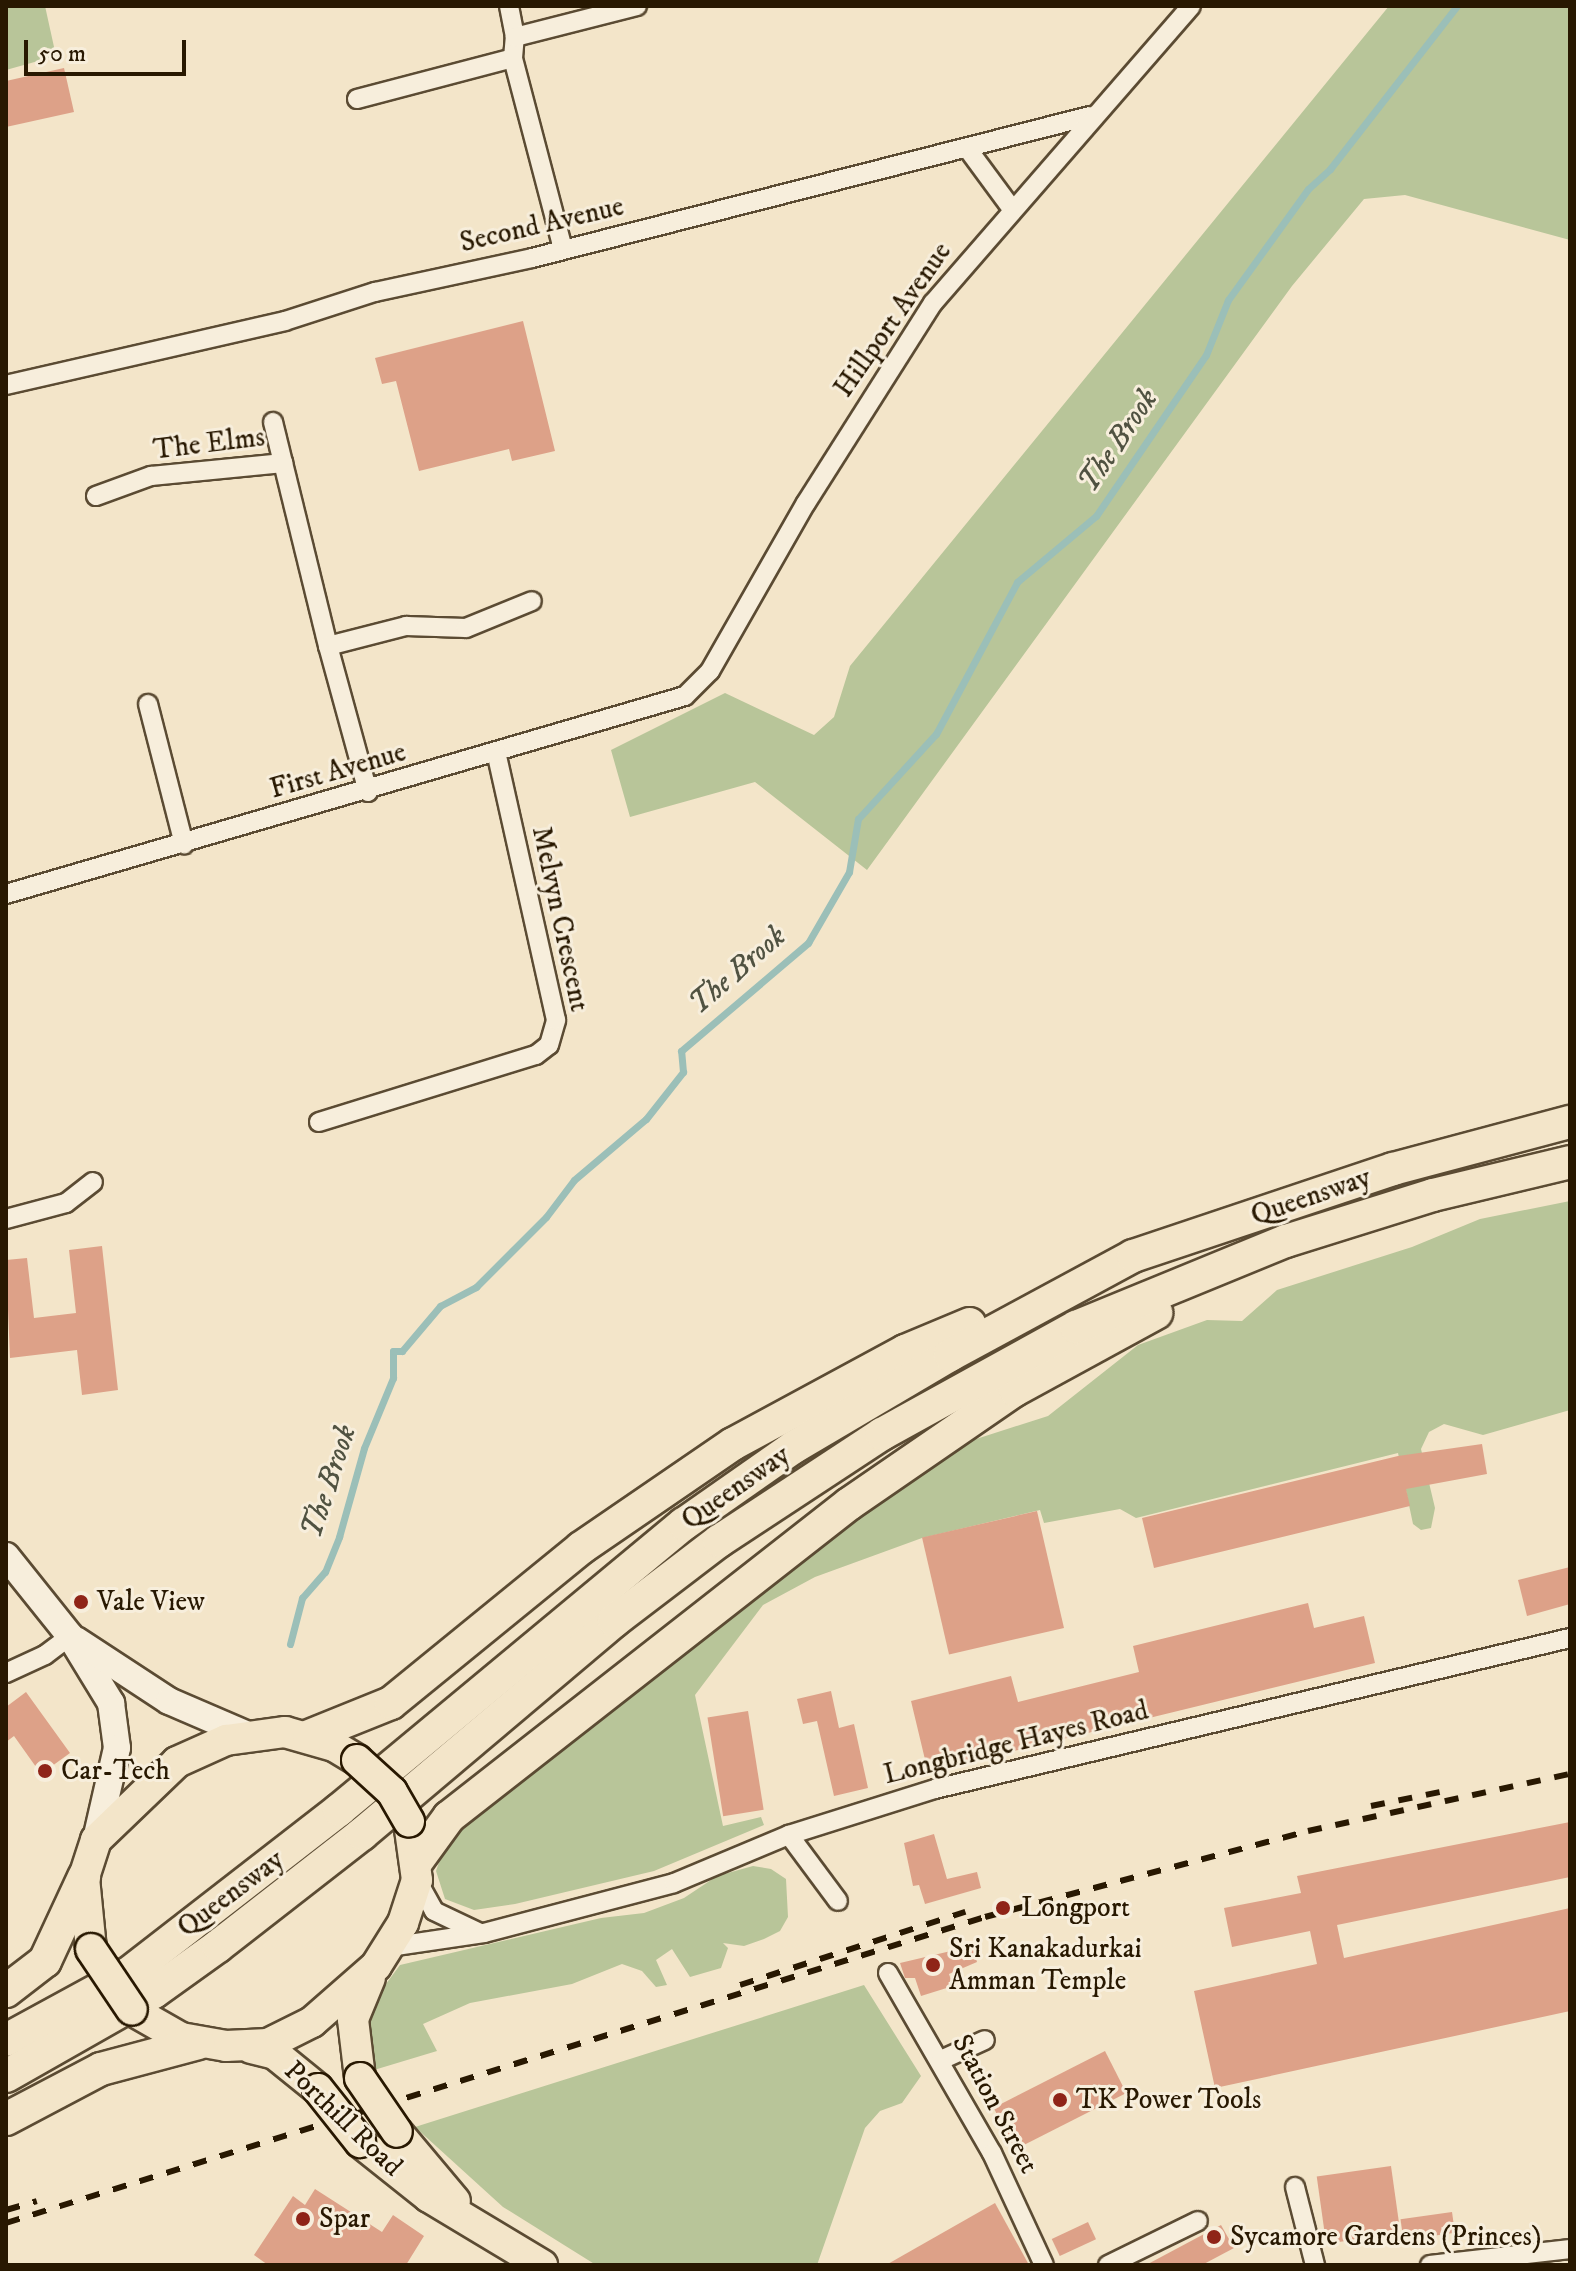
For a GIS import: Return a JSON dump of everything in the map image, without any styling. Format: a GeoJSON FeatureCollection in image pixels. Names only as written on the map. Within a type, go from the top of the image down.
{"type":"FeatureCollection","features":[{"type":"Feature","properties":{"kind":"highway","name":"Queensway"},"geometry":{"type":"LineString","coordinates":[[6,2040],[129,1973],[339,1810],[684,1524],[794,1447],[1133,1256],[1393,1169],[1570,1122]]}},
{"type":"Feature","properties":{"kind":"highway","name":"Queensway"},"geometry":{"type":"LineString","coordinates":[[6,2076],[154,1992],[218,1946],[362,1834],[614,1621],[804,1482],[1076,1327],[1286,1241],[1433,1195],[1570,1162]]}},
{"type":"Feature","properties":{"kind":"highway"},"geometry":{"type":"LineString","coordinates":[[417,1870],[449,1817],[849,1504],[1015,1390],[1286,1241]]}},
{"type":"Feature","properties":{"kind":"highway"},"geometry":{"type":"LineString","coordinates":[[309,1736],[391,1703],[581,1548],[733,1444],[905,1351],[1133,1256]]}},
{"type":"Feature","properties":{"kind":"highway"},"geometry":{"type":"LineString","coordinates":[[6,1991],[45,1961],[84,1877]]}},
{"type":"Feature","properties":{"kind":"highway"},"geometry":{"type":"LineString","coordinates":[[6,2119],[101,2069],[199,2043]]}},
{"type":"Feature","properties":{"kind":"main road"},"geometry":{"type":"LineString","coordinates":[[6,1556],[70,1636],[111,1703],[117,1726],[112,1779],[84,1877],[91,1949],[132,2010],[164,2031],[199,2043],[251,2048],[287,2038],[312,2022],[383,1957]]}},
{"type":"Feature","properties":{"kind":"main road"},"geometry":{"type":"LineString","coordinates":[[70,1636],[169,1701],[248,1735]]}},
{"type":"Feature","properties":{"kind":"main road"},"geometry":{"type":"LineString","coordinates":[[96,1840],[177,1762],[248,1735],[309,1736],[357,1760],[392,1792],[409,1822],[417,1870]]}},
{"type":"Feature","properties":{"kind":"main road","name":"Porthill Road"},"geometry":{"type":"LineString","coordinates":[[417,1870],[383,1957],[353,2019],[360,2078],[397,2132],[473,2221]]}},
{"type":"Feature","properties":{"kind":"main road","name":"Porthill Road"},"geometry":{"type":"LineString","coordinates":[[251,2048],[275,2054],[318,2089],[360,2142],[429,2197],[542,2265]]}},
{"type":"Feature","properties":{"kind":"street"},"geometry":{"type":"LineString","coordinates":[[509,6],[515,37],[513,58],[563,249]]}},
{"type":"Feature","properties":{"kind":"street"},"geometry":{"type":"LineString","coordinates":[[515,37],[637,6]]}},
{"type":"Feature","properties":{"kind":"street","name":"Hillport Avenue"},"geometry":{"type":"LineString","coordinates":[[685,696],[710,671],[888,369],[933,303],[1184,8]]}},
{"type":"Feature","properties":{"kind":"street"},"geometry":{"type":"LineString","coordinates":[[357,99],[513,58]]}},
{"type":"Feature","properties":{"kind":"street","name":"Second Avenue"},"geometry":{"type":"LineString","coordinates":[[6,385],[285,321],[375,292],[563,249],[1090,116]]}},
{"type":"Feature","properties":{"kind":"street"},"geometry":{"type":"LineString","coordinates":[[967,148],[1012,209]]}},
{"type":"Feature","properties":{"kind":"street","name":"The Elms"},"geometry":{"type":"LineString","coordinates":[[273,422],[328,646],[368,792]]}},
{"type":"Feature","properties":{"kind":"street","name":"The Elms"},"geometry":{"type":"LineString","coordinates":[[96,496],[151,476],[283,463]]}},
{"type":"Feature","properties":{"kind":"street"},"geometry":{"type":"LineString","coordinates":[[328,646],[406,626],[466,628],[532,601]]}},
{"type":"Feature","properties":{"kind":"street","name":"First Avenue"},"geometry":{"type":"LineString","coordinates":[[6,893],[368,792],[685,696]]}},
{"type":"Feature","properties":{"kind":"street"},"geometry":{"type":"LineString","coordinates":[[148,704],[184,844]]}},
{"type":"Feature","properties":{"kind":"street","name":"Melvyn Crescent"},"geometry":{"type":"LineString","coordinates":[[319,1122],[536,1055],[549,1045],[556,1020],[496,752]]}},
{"type":"Feature","properties":{"kind":"street"},"geometry":{"type":"LineString","coordinates":[[6,1219],[66,1203],[93,1182]]}},
{"type":"Feature","properties":{"kind":"street"},"geometry":{"type":"LineString","coordinates":[[6,1673],[45,1655],[70,1636]]}},
{"type":"Feature","properties":{"kind":"street","name":"Longbridge Hayes Road"},"geometry":{"type":"LineString","coordinates":[[383,1957],[674,1883],[789,1835],[935,1789],[1570,1638]]}},
{"type":"Feature","properties":{"kind":"street"},"geometry":{"type":"LineString","coordinates":[[789,1835],[838,1901]]}},
{"type":"Feature","properties":{"kind":"street"},"geometry":{"type":"LineString","coordinates":[[417,1870],[434,1911],[466,1931],[484,1933]]}},
{"type":"Feature","properties":{"kind":"street","name":"Station Street"},"geometry":{"type":"LineString","coordinates":[[888,1973],[941,2060],[1044,2265]]}},
{"type":"Feature","properties":{"kind":"street"},"geometry":{"type":"LineString","coordinates":[[941,2060],[985,2040]]}},
{"type":"Feature","properties":{"kind":"street"},"geometry":{"type":"LineString","coordinates":[[1295,2187],[1315,2265]]}},
{"type":"Feature","properties":{"kind":"street"},"geometry":{"type":"LineString","coordinates":[[1108,2265],[1198,2221]]}},
{"type":"Feature","properties":{"kind":"street"},"geometry":{"type":"LineString","coordinates":[[1430,2265],[1570,2250],[1568,2265]]}},
{"type":"Feature","properties":{"kind":"green space"},"geometry":{"type":"Polygon","coordinates":[[[6,6],[45,6],[56,56],[6,70],[6,6]]]}},
{"type":"Feature","properties":{"kind":"green space"},"geometry":{"type":"Polygon","coordinates":[[[1389,6],[1570,6],[1570,240],[1405,195],[1364,199],[1292,286],[867,870],[755,782],[630,817],[611,750],[725,693],[814,735],[834,717],[850,666],[1389,6]]]}},
{"type":"Feature","properties":{"kind":"green space"},"geometry":{"type":"Polygon","coordinates":[[[1570,1201],[1570,1410],[1483,1435],[1444,1424],[1429,1432],[1421,1449],[1435,1508],[1431,1528],[1421,1530],[1413,1524],[1398,1453],[1136,1518],[1120,1509],[1044,1523],[1040,1510],[922,1538],[815,1577],[763,1605],[695,1695],[723,1826],[761,1817],[764,1825],[654,1871],[515,1904],[474,1910],[445,1899],[436,1871],[451,1827],[772,1580],[970,1441],[1048,1416],[1138,1345],[1207,1320],[1242,1321],[1277,1290],[1412,1247],[1480,1219],[1570,1201]]]}},
{"type":"Feature","properties":{"kind":"green space"},"geometry":{"type":"Polygon","coordinates":[[[753,1866],[771,1869],[786,1879],[788,1917],[780,1931],[764,1939],[744,1946],[723,1943],[728,1948],[721,1968],[690,1977],[672,1949],[656,1960],[667,1985],[656,1987],[642,1971],[622,1964],[572,1984],[470,2003],[423,2024],[437,2051],[374,2070],[368,2028],[377,1996],[400,1965],[601,1918],[644,1913],[684,1898],[717,1876],[753,1866]]]}},
{"type":"Feature","properties":{"kind":"green space"},"geometry":{"type":"Polygon","coordinates":[[[864,1985],[921,2076],[902,2103],[880,2111],[865,2128],[817,2265],[596,2265],[503,2207],[415,2127],[864,1985]]]}},
{"type":"Feature","properties":{"kind":"building"},"geometry":{"type":"Polygon","coordinates":[[[64,68],[74,112],[6,127],[6,81],[64,68]]]}},
{"type":"Feature","properties":{"kind":"building"},"geometry":{"type":"Polygon","coordinates":[[[523,321],[555,451],[512,461],[509,449],[419,471],[396,381],[382,384],[375,358],[523,321]]]}},
{"type":"Feature","properties":{"kind":"building"},"geometry":{"type":"Polygon","coordinates":[[[102,1246],[118,1390],[82,1395],[77,1350],[10,1358],[6,1260],[27,1258],[34,1318],[76,1313],[69,1250],[102,1246]]]}},
{"type":"Feature","properties":{"kind":"building"},"geometry":{"type":"Polygon","coordinates":[[[1482,1444],[1487,1474],[1406,1489],[1410,1506],[1154,1568],[1142,1518],[1398,1456],[1482,1444]]]}},
{"type":"Feature","properties":{"kind":"building"},"geometry":{"type":"Polygon","coordinates":[[[1037,1511],[1064,1628],[949,1654],[922,1538],[1037,1511]]]}},
{"type":"Feature","properties":{"kind":"building"},"geometry":{"type":"Polygon","coordinates":[[[1570,1567],[1570,1604],[1527,1616],[1518,1580],[1570,1567]]]}},
{"type":"Feature","properties":{"kind":"building"},"geometry":{"type":"Polygon","coordinates":[[[1308,1603],[1314,1628],[1364,1616],[1375,1663],[928,1772],[911,1701],[1011,1676],[1018,1702],[1139,1672],[1133,1646],[1308,1603]]]}},
{"type":"Feature","properties":{"kind":"building"},"geometry":{"type":"Polygon","coordinates":[[[831,1691],[839,1728],[854,1724],[868,1788],[834,1796],[817,1721],[803,1724],[797,1699],[831,1691]]]}},
{"type":"Feature","properties":{"kind":"building","name":"Car-Tech"},"geometry":{"type":"Polygon","coordinates":[[[26,1692],[70,1753],[41,1774],[14,1736],[6,1742],[6,1707],[26,1692]]]}},
{"type":"Feature","properties":{"kind":"building"},"geometry":{"type":"Polygon","coordinates":[[[748,1711],[764,1810],[723,1816],[708,1717],[748,1711]]]}},
{"type":"Feature","properties":{"kind":"building"},"geometry":{"type":"Polygon","coordinates":[[[1570,1822],[1570,1877],[1337,1925],[1344,1958],[1570,1908],[1570,2011],[1215,2088],[1194,1991],[1317,1964],[1310,1931],[1232,1947],[1224,1908],[1301,1893],[1297,1876],[1570,1822]]]}},
{"type":"Feature","properties":{"kind":"building"},"geometry":{"type":"Polygon","coordinates":[[[934,1834],[947,1879],[977,1872],[981,1888],[925,1904],[919,1885],[913,1886],[904,1843],[934,1834]]]}},
{"type":"Feature","properties":{"kind":"building","name":"Sri Kanakadurkai Amman Temple"},"geometry":{"type":"Polygon","coordinates":[[[972,1946],[977,1962],[949,1974],[953,1986],[921,1996],[915,1978],[905,1978],[900,1963],[972,1946]]]}},
{"type":"Feature","properties":{"kind":"building","name":"TK Power Tools"},"geometry":{"type":"Polygon","coordinates":[[[1105,2051],[1126,2093],[1015,2150],[994,2108],[1105,2051]]]}},
{"type":"Feature","properties":{"kind":"building"},"geometry":{"type":"Polygon","coordinates":[[[1391,2166],[1400,2233],[1326,2244],[1317,2176],[1391,2166]]]}},
{"type":"Feature","properties":{"kind":"building"},"geometry":{"type":"Polygon","coordinates":[[[315,2189],[382,2232],[393,2215],[424,2236],[406,2265],[268,2265],[254,2255],[293,2196],[305,2205],[315,2189]]]}},
{"type":"Feature","properties":{"kind":"building"},"geometry":{"type":"Polygon","coordinates":[[[995,2203],[1029,2265],[886,2265],[995,2203]]]}},
{"type":"Feature","properties":{"kind":"building"},"geometry":{"type":"Polygon","coordinates":[[[1452,2212],[1455,2233],[1403,2240],[1401,2219],[1452,2212]]]}},
{"type":"Feature","properties":{"kind":"building"},"geometry":{"type":"Polygon","coordinates":[[[1088,2222],[1096,2239],[1060,2256],[1052,2239],[1088,2222]]]}},
{"type":"Feature","properties":{"kind":"building","name":"Sycamore Gardens (Princes)"},"geometry":{"type":"Polygon","coordinates":[[[1221,2225],[1234,2248],[1202,2265],[1146,2265],[1221,2225]]]}},
{"type":"Feature","properties":{"kind":"waterway","name":"The Brook"},"geometry":{"type":"LineString","coordinates":[[290,1644],[302,1598],[325,1572],[339,1537],[364,1448],[393,1378],[393,1351],[402,1351],[440,1306],[476,1287],[546,1217],[574,1180],[646,1119],[683,1072],[681,1051],[808,943],[849,872],[858,819],[936,734],[1017,582],[1096,516],[1206,355],[1228,300],[1308,189],[1330,169],[1457,6]]}},
{"type":"Feature","properties":{"kind":"railway"},"geometry":{"type":"LineString","coordinates":[[6,2223],[985,1917],[1308,1831],[1570,1774]]}},
{"type":"Feature","properties":{"kind":"railway"},"geometry":{"type":"LineString","coordinates":[[1371,1806],[1445,1791]]}},
{"type":"Feature","properties":{"kind":"railway"},"geometry":{"type":"LineString","coordinates":[[740,1985],[965,1912]]}},
{"type":"Feature","properties":{"kind":"railway"},"geometry":{"type":"LineString","coordinates":[[6,2210],[37,2201]]}},
{"type":"Feature","properties":{"kind":"place","name":"Vale View"},"geometry":{"type":"Point","coordinates":[81,1602]}},
{"type":"Feature","properties":{"kind":"place","name":"Car-Tech"},"geometry":{"type":"Point","coordinates":[45,1771]}},
{"type":"Feature","properties":{"kind":"place","name":"Longport"},"geometry":{"type":"Point","coordinates":[1003,1908]}},
{"type":"Feature","properties":{"kind":"place","name":"Sri Kanakadurkai Amman Temple"},"geometry":{"type":"Point","coordinates":[933,1965]}},
{"type":"Feature","properties":{"kind":"place","name":"TK Power Tools"},"geometry":{"type":"Point","coordinates":[1060,2100]}},
{"type":"Feature","properties":{"kind":"place","name":"Spar"},"geometry":{"type":"Point","coordinates":[303,2219]}},
{"type":"Feature","properties":{"kind":"place","name":"Sycamore Gardens (Princes)"},"geometry":{"type":"Point","coordinates":[1214,2237]}}]}
